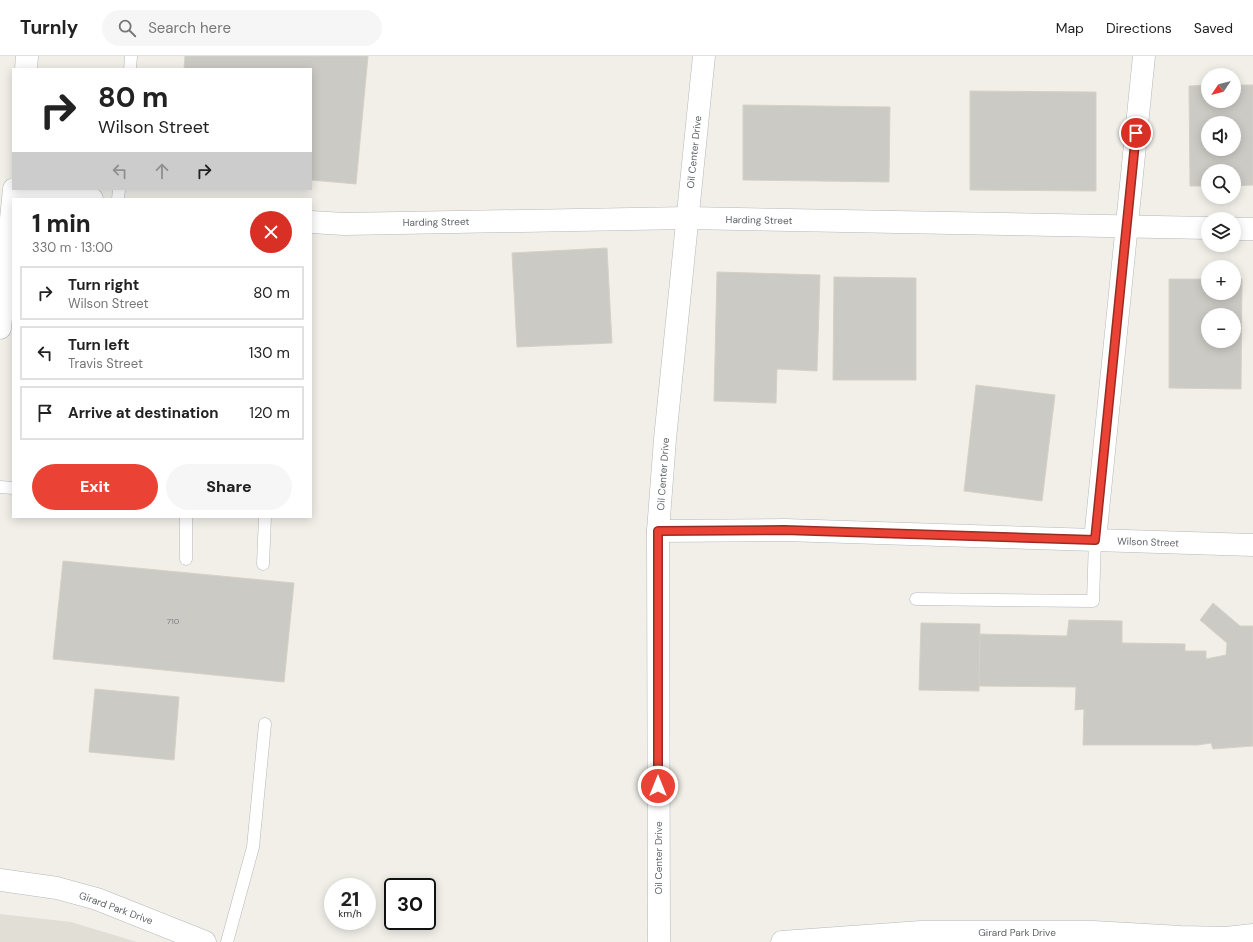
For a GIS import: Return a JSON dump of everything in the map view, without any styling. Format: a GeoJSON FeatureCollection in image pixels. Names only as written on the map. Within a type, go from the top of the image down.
{"type":"FeatureCollection","features":[{"type":"Feature","properties":{"kind":"street"},"geometry":{"type":"LineString","coordinates":[[26,68],[27,56]]}},
{"type":"Feature","properties":{"kind":"street","name":"Oil Center Drive"},"geometry":{"type":"LineString","coordinates":[[659,942],[658,531],[665,439],[704,56]]}},
{"type":"Feature","properties":{"kind":"street"},"geometry":{"type":"LineString","coordinates":[[1095,540],[1144,56]]}},
{"type":"Feature","properties":{"kind":"street"},"geometry":{"type":"LineString","coordinates":[[0,186],[12,188]]}},
{"type":"Feature","properties":{"kind":"street"},"geometry":{"type":"LineString","coordinates":[[29,190],[85,198]]}},
{"type":"Feature","properties":{"kind":"street"},"geometry":{"type":"LineString","coordinates":[[5,321],[12,205]]}},
{"type":"Feature","properties":{"kind":"street","name":"Harding Street"},"geometry":{"type":"LineString","coordinates":[[312,222],[344,224],[687,218],[1201,228]]}},
{"type":"Feature","properties":{"kind":"street"},"geometry":{"type":"LineString","coordinates":[[1241,229],[1253,229]]}},
{"type":"Feature","properties":{"kind":"street","name":"Wilson Street"},"geometry":{"type":"LineString","coordinates":[[658,531],[784,530],[1253,545]]}},
{"type":"Feature","properties":{"kind":"street","name":"Girard Park Drive"},"geometry":{"type":"LineString","coordinates":[[0,880],[57,888],[97,899],[205,942]]}},
{"type":"Feature","properties":{"kind":"street","name":"Girard Park Drive"},"geometry":{"type":"LineString","coordinates":[[782,942],[921,932],[1093,932],[1226,938],[1253,935]]}},
{"type":"Feature","properties":{"kind":"lane"},"geometry":{"type":"LineString","coordinates":[[130,68],[131,56]]}},
{"type":"Feature","properties":{"kind":"lane"},"geometry":{"type":"LineString","coordinates":[[0,487],[12,488]]}},
{"type":"Feature","properties":{"kind":"lane"},"geometry":{"type":"LineString","coordinates":[[186,518],[186,558]]}},
{"type":"Feature","properties":{"kind":"lane"},"geometry":{"type":"LineString","coordinates":[[263,564],[266,518]]}},
{"type":"Feature","properties":{"kind":"lane"},"geometry":{"type":"LineString","coordinates":[[916,599],[1093,601],[1095,540]]}},
{"type":"Feature","properties":{"kind":"lane"},"geometry":{"type":"LineString","coordinates":[[227,942],[253,847],[265,724]]}},
{"type":"Feature","properties":{"kind":"shaded area"},"geometry":{"type":"Polygon","coordinates":[[[0,914],[71,922],[137,942],[0,942],[0,914]]]}},
{"type":"Feature","properties":{"kind":"building"},"geometry":{"type":"Polygon","coordinates":[[[185,56],[368,56],[356,184],[312,180],[312,68],[184,68],[185,56]]]}},
{"type":"Feature","properties":{"kind":"building"},"geometry":{"type":"Polygon","coordinates":[[[1201,85],[1201,108],[1241,108],[1241,85],[1253,85],[1253,185],[1241,186],[1241,164],[1201,164],[1201,186],[1190,186],[1189,86],[1201,85]]]}},
{"type":"Feature","properties":{"kind":"building"},"geometry":{"type":"Polygon","coordinates":[[[970,91],[1096,92],[1096,191],[970,190],[970,91]]]}},
{"type":"Feature","properties":{"kind":"building"},"geometry":{"type":"Polygon","coordinates":[[[743,105],[890,107],[889,182],[743,180],[743,105]]]}},
{"type":"Feature","properties":{"kind":"building"},"geometry":{"type":"Polygon","coordinates":[[[607,248],[612,343],[517,347],[512,253],[607,248]]]}},
{"type":"Feature","properties":{"kind":"building"},"geometry":{"type":"Polygon","coordinates":[[[717,272],[820,275],[817,371],[777,369],[776,403],[714,401],[717,272]]]}},
{"type":"Feature","properties":{"kind":"building"},"geometry":{"type":"Polygon","coordinates":[[[834,277],[916,278],[916,380],[833,380],[834,277]]]}},
{"type":"Feature","properties":{"kind":"building"},"geometry":{"type":"Polygon","coordinates":[[[1169,279],[1201,279],[1201,300],[1241,300],[1242,279],[1241,389],[1169,388],[1169,279]]]}},
{"type":"Feature","properties":{"kind":"building"},"geometry":{"type":"Polygon","coordinates":[[[976,385],[1055,395],[1042,501],[964,491],[976,385]]]}},
{"type":"Feature","properties":{"kind":"building"},"geometry":{"type":"Polygon","coordinates":[[[63,561],[294,583],[284,682],[53,659],[63,561]]]}},
{"type":"Feature","properties":{"kind":"building"},"geometry":{"type":"Polygon","coordinates":[[[1213,603],[1240,626],[1253,626],[1253,746],[1213,749],[1211,743],[1198,745],[1083,745],[1084,709],[1075,710],[1076,687],[978,686],[979,634],[1067,636],[1069,620],[1122,621],[1122,643],[1185,644],[1185,651],[1206,651],[1206,659],[1226,655],[1227,643],[1200,620],[1213,603]]]}},
{"type":"Feature","properties":{"kind":"building"},"geometry":{"type":"Polygon","coordinates":[[[921,623],[980,624],[979,691],[919,690],[921,623]]]}},
{"type":"Feature","properties":{"kind":"building"},"geometry":{"type":"Polygon","coordinates":[[[95,689],[179,697],[174,760],[89,752],[95,689]]]}},
{"type":"Feature","properties":{"kind":"route"},"geometry":{"type":"LineString","coordinates":[[658,786],[658,531],[784,530],[1095,540],[1136,133]]}}]}
